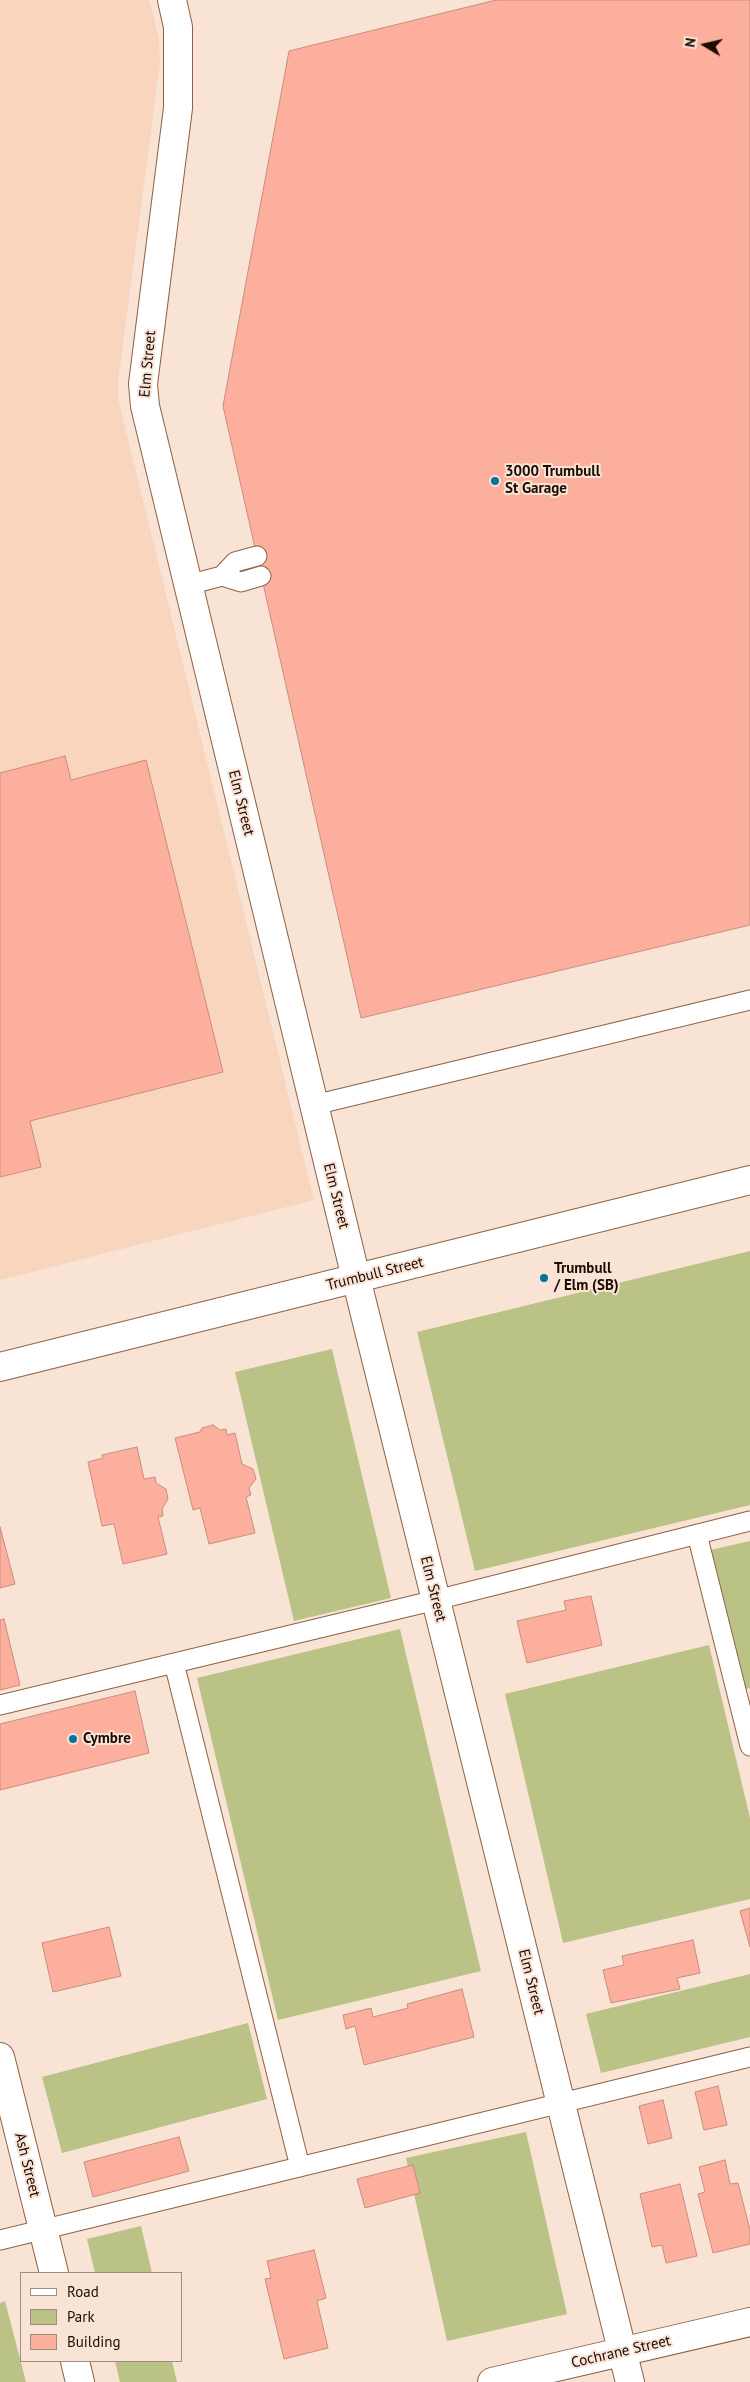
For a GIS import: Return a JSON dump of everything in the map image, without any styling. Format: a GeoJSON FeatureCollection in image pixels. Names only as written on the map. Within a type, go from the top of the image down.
{"type":"FeatureCollection","features":[{"type":"Feature","properties":{"kind":"street","name":"Elm Street"},"geometry":{"type":"LineString","coordinates":[[172,0],[178,27],[178,108],[143,384],[144,406],[356,1278],[630,2382]]}},
{"type":"Feature","properties":{"kind":"street","name":"Trumbull Street"},"geometry":{"type":"LineString","coordinates":[[0,1367],[750,1180]]}},
{"type":"Feature","properties":{"kind":"street","name":"Ash Street"},"geometry":{"type":"LineString","coordinates":[[0,2057],[54,2272]]}},
{"type":"Feature","properties":{"kind":"street","name":"Cochrane Street"},"geometry":{"type":"LineString","coordinates":[[492,2382],[750,2322]]}},
{"type":"Feature","properties":{"kind":"street"},"geometry":{"type":"LineString","coordinates":[[75,2362],[80,2382]]}},
{"type":"Feature","properties":{"kind":"lane"},"geometry":{"type":"LineString","coordinates":[[188,585],[222,576],[235,562],[257,556]]}},
{"type":"Feature","properties":{"kind":"lane"},"geometry":{"type":"LineString","coordinates":[[222,576],[241,582],[261,576]]}},
{"type":"Feature","properties":{"kind":"lane"},"geometry":{"type":"LineString","coordinates":[[314,1105],[750,1000]]}},
{"type":"Feature","properties":{"kind":"lane"},"geometry":{"type":"LineString","coordinates":[[0,1705],[436,1600],[750,1521]]}},
{"type":"Feature","properties":{"kind":"lane"},"geometry":{"type":"LineString","coordinates":[[697,1534],[750,1746]]}},
{"type":"Feature","properties":{"kind":"lane"},"geometry":{"type":"LineString","coordinates":[[174,1663],[300,2166]]}},
{"type":"Feature","properties":{"kind":"lane"},"geometry":{"type":"LineString","coordinates":[[0,2240],[750,2057]]}},
{"type":"Feature","properties":{"kind":"shaded area"},"geometry":{"type":"Polygon","coordinates":[[[0,0],[149,0],[159,38],[160,63],[118,382],[118,398],[314,1200],[0,1280],[0,0]]]}},
{"type":"Feature","properties":{"kind":"green space"},"geometry":{"type":"Polygon","coordinates":[[[750,1251],[750,1505],[475,1571],[417,1332],[750,1251]]]}},
{"type":"Feature","properties":{"kind":"green space"},"geometry":{"type":"Polygon","coordinates":[[[332,1349],[391,1598],[294,1621],[235,1372],[332,1349]]]}},
{"type":"Feature","properties":{"kind":"green space"},"geometry":{"type":"Polygon","coordinates":[[[750,1541],[750,1688],[743,1690],[710,1550],[750,1541]]]}},
{"type":"Feature","properties":{"kind":"green space"},"geometry":{"type":"Polygon","coordinates":[[[400,1629],[481,1971],[278,2020],[197,1678],[400,1629]]]}},
{"type":"Feature","properties":{"kind":"green space"},"geometry":{"type":"Polygon","coordinates":[[[709,1645],[750,1818],[750,1899],[563,1943],[505,1694],[709,1645]]]}},
{"type":"Feature","properties":{"kind":"green space"},"geometry":{"type":"Polygon","coordinates":[[[750,1974],[750,2037],[601,2073],[586,2014],[750,1974]]]}},
{"type":"Feature","properties":{"kind":"green space"},"geometry":{"type":"Polygon","coordinates":[[[248,2023],[267,2099],[62,2153],[42,2077],[248,2023]]]}},
{"type":"Feature","properties":{"kind":"green space"},"geometry":{"type":"Polygon","coordinates":[[[526,2132],[567,2314],[447,2341],[406,2158],[526,2132]]]}},
{"type":"Feature","properties":{"kind":"green space"},"geometry":{"type":"Polygon","coordinates":[[[141,2226],[152,2272],[95,2272],[87,2239],[141,2226]]]}},
{"type":"Feature","properties":{"kind":"green space"},"geometry":{"type":"Polygon","coordinates":[[[5,2301],[26,2382],[0,2382],[0,2303],[5,2301]]]}},
{"type":"Feature","properties":{"kind":"green space"},"geometry":{"type":"Polygon","coordinates":[[[115,2362],[172,2362],[177,2382],[120,2382],[115,2362]]]}},
{"type":"Feature","properties":{"kind":"building","name":"3000 Trumbull St Garage"},"geometry":{"type":"Polygon","coordinates":[[[496,0],[750,0],[750,925],[361,1018],[223,406],[289,51],[496,0]]]}},
{"type":"Feature","properties":{"kind":"building"},"geometry":{"type":"Polygon","coordinates":[[[65,756],[71,780],[146,760],[223,1072],[30,1121],[41,1167],[0,1177],[0,773],[65,756]]]}},
{"type":"Feature","properties":{"kind":"building"},"geometry":{"type":"Polygon","coordinates":[[[213,1425],[220,1430],[226,1429],[227,1435],[235,1433],[242,1464],[253,1469],[256,1479],[249,1488],[251,1495],[246,1497],[255,1533],[209,1544],[200,1508],[193,1510],[175,1438],[200,1432],[202,1428],[213,1425]]]}},
{"type":"Feature","properties":{"kind":"building"},"geometry":{"type":"Polygon","coordinates":[[[137,1447],[144,1479],[155,1477],[156,1483],[166,1489],[168,1499],[162,1509],[163,1516],[158,1517],[167,1554],[123,1564],[114,1524],[102,1526],[88,1462],[103,1458],[102,1455],[137,1447]]]}},
{"type":"Feature","properties":{"kind":"building"},"geometry":{"type":"Polygon","coordinates":[[[0,1527],[15,1584],[0,1588],[0,1527]]]}},
{"type":"Feature","properties":{"kind":"building"},"geometry":{"type":"Polygon","coordinates":[[[591,1596],[602,1645],[527,1663],[517,1621],[566,1610],[564,1601],[591,1596]]]}},
{"type":"Feature","properties":{"kind":"building"},"geometry":{"type":"Polygon","coordinates":[[[4,1619],[20,1685],[0,1690],[0,1620],[4,1619]]]}},
{"type":"Feature","properties":{"kind":"building","name":"Cymbre"},"geometry":{"type":"Polygon","coordinates":[[[135,1691],[149,1753],[0,1790],[0,1724],[135,1691]]]}},
{"type":"Feature","properties":{"kind":"building"},"geometry":{"type":"Polygon","coordinates":[[[750,1908],[750,1947],[740,1911],[750,1908]]]}},
{"type":"Feature","properties":{"kind":"building"},"geometry":{"type":"Polygon","coordinates":[[[109,1927],[121,1976],[53,1992],[42,1943],[109,1927]]]}},
{"type":"Feature","properties":{"kind":"building"},"geometry":{"type":"Polygon","coordinates":[[[693,1940],[700,1973],[677,1978],[680,1989],[611,2003],[603,1970],[624,1965],[622,1956],[693,1940]]]}},
{"type":"Feature","properties":{"kind":"building"},"geometry":{"type":"Polygon","coordinates":[[[462,1989],[474,2037],[364,2065],[355,2026],[346,2029],[343,2015],[371,2008],[373,2017],[408,2008],[407,2004],[462,1989]]]}},
{"type":"Feature","properties":{"kind":"building"},"geometry":{"type":"Polygon","coordinates":[[[718,2086],[727,2125],[704,2130],[695,2092],[718,2086]]]}},
{"type":"Feature","properties":{"kind":"building"},"geometry":{"type":"Polygon","coordinates":[[[663,2100],[672,2138],[648,2144],[639,2106],[663,2100]]]}},
{"type":"Feature","properties":{"kind":"building"},"geometry":{"type":"Polygon","coordinates":[[[179,2137],[189,2171],[93,2197],[84,2162],[179,2137]]]}},
{"type":"Feature","properties":{"kind":"building"},"geometry":{"type":"Polygon","coordinates":[[[725,2160],[730,2184],[738,2183],[750,2230],[750,2244],[713,2253],[698,2194],[705,2192],[699,2167],[725,2160]]]}},
{"type":"Feature","properties":{"kind":"building"},"geometry":{"type":"Polygon","coordinates":[[[413,2165],[420,2193],[365,2208],[357,2179],[413,2165]]]}},
{"type":"Feature","properties":{"kind":"building"},"geometry":{"type":"Polygon","coordinates":[[[680,2184],[697,2256],[666,2263],[662,2245],[652,2247],[640,2194],[680,2184]]]}},
{"type":"Feature","properties":{"kind":"building"},"geometry":{"type":"Polygon","coordinates":[[[314,2250],[326,2298],[317,2301],[328,2348],[284,2359],[265,2279],[271,2278],[267,2261],[314,2250]]]}},
{"type":"Feature","properties":{"kind":"place","name":"3000 Trumbull St Garage"},"geometry":{"type":"Point","coordinates":[495,481]}},
{"type":"Feature","properties":{"kind":"place","name":"Trumbull / Elm (SB)"},"geometry":{"type":"Point","coordinates":[544,1278]}},
{"type":"Feature","properties":{"kind":"place","name":"Cymbre"},"geometry":{"type":"Point","coordinates":[73,1739]}}]}
